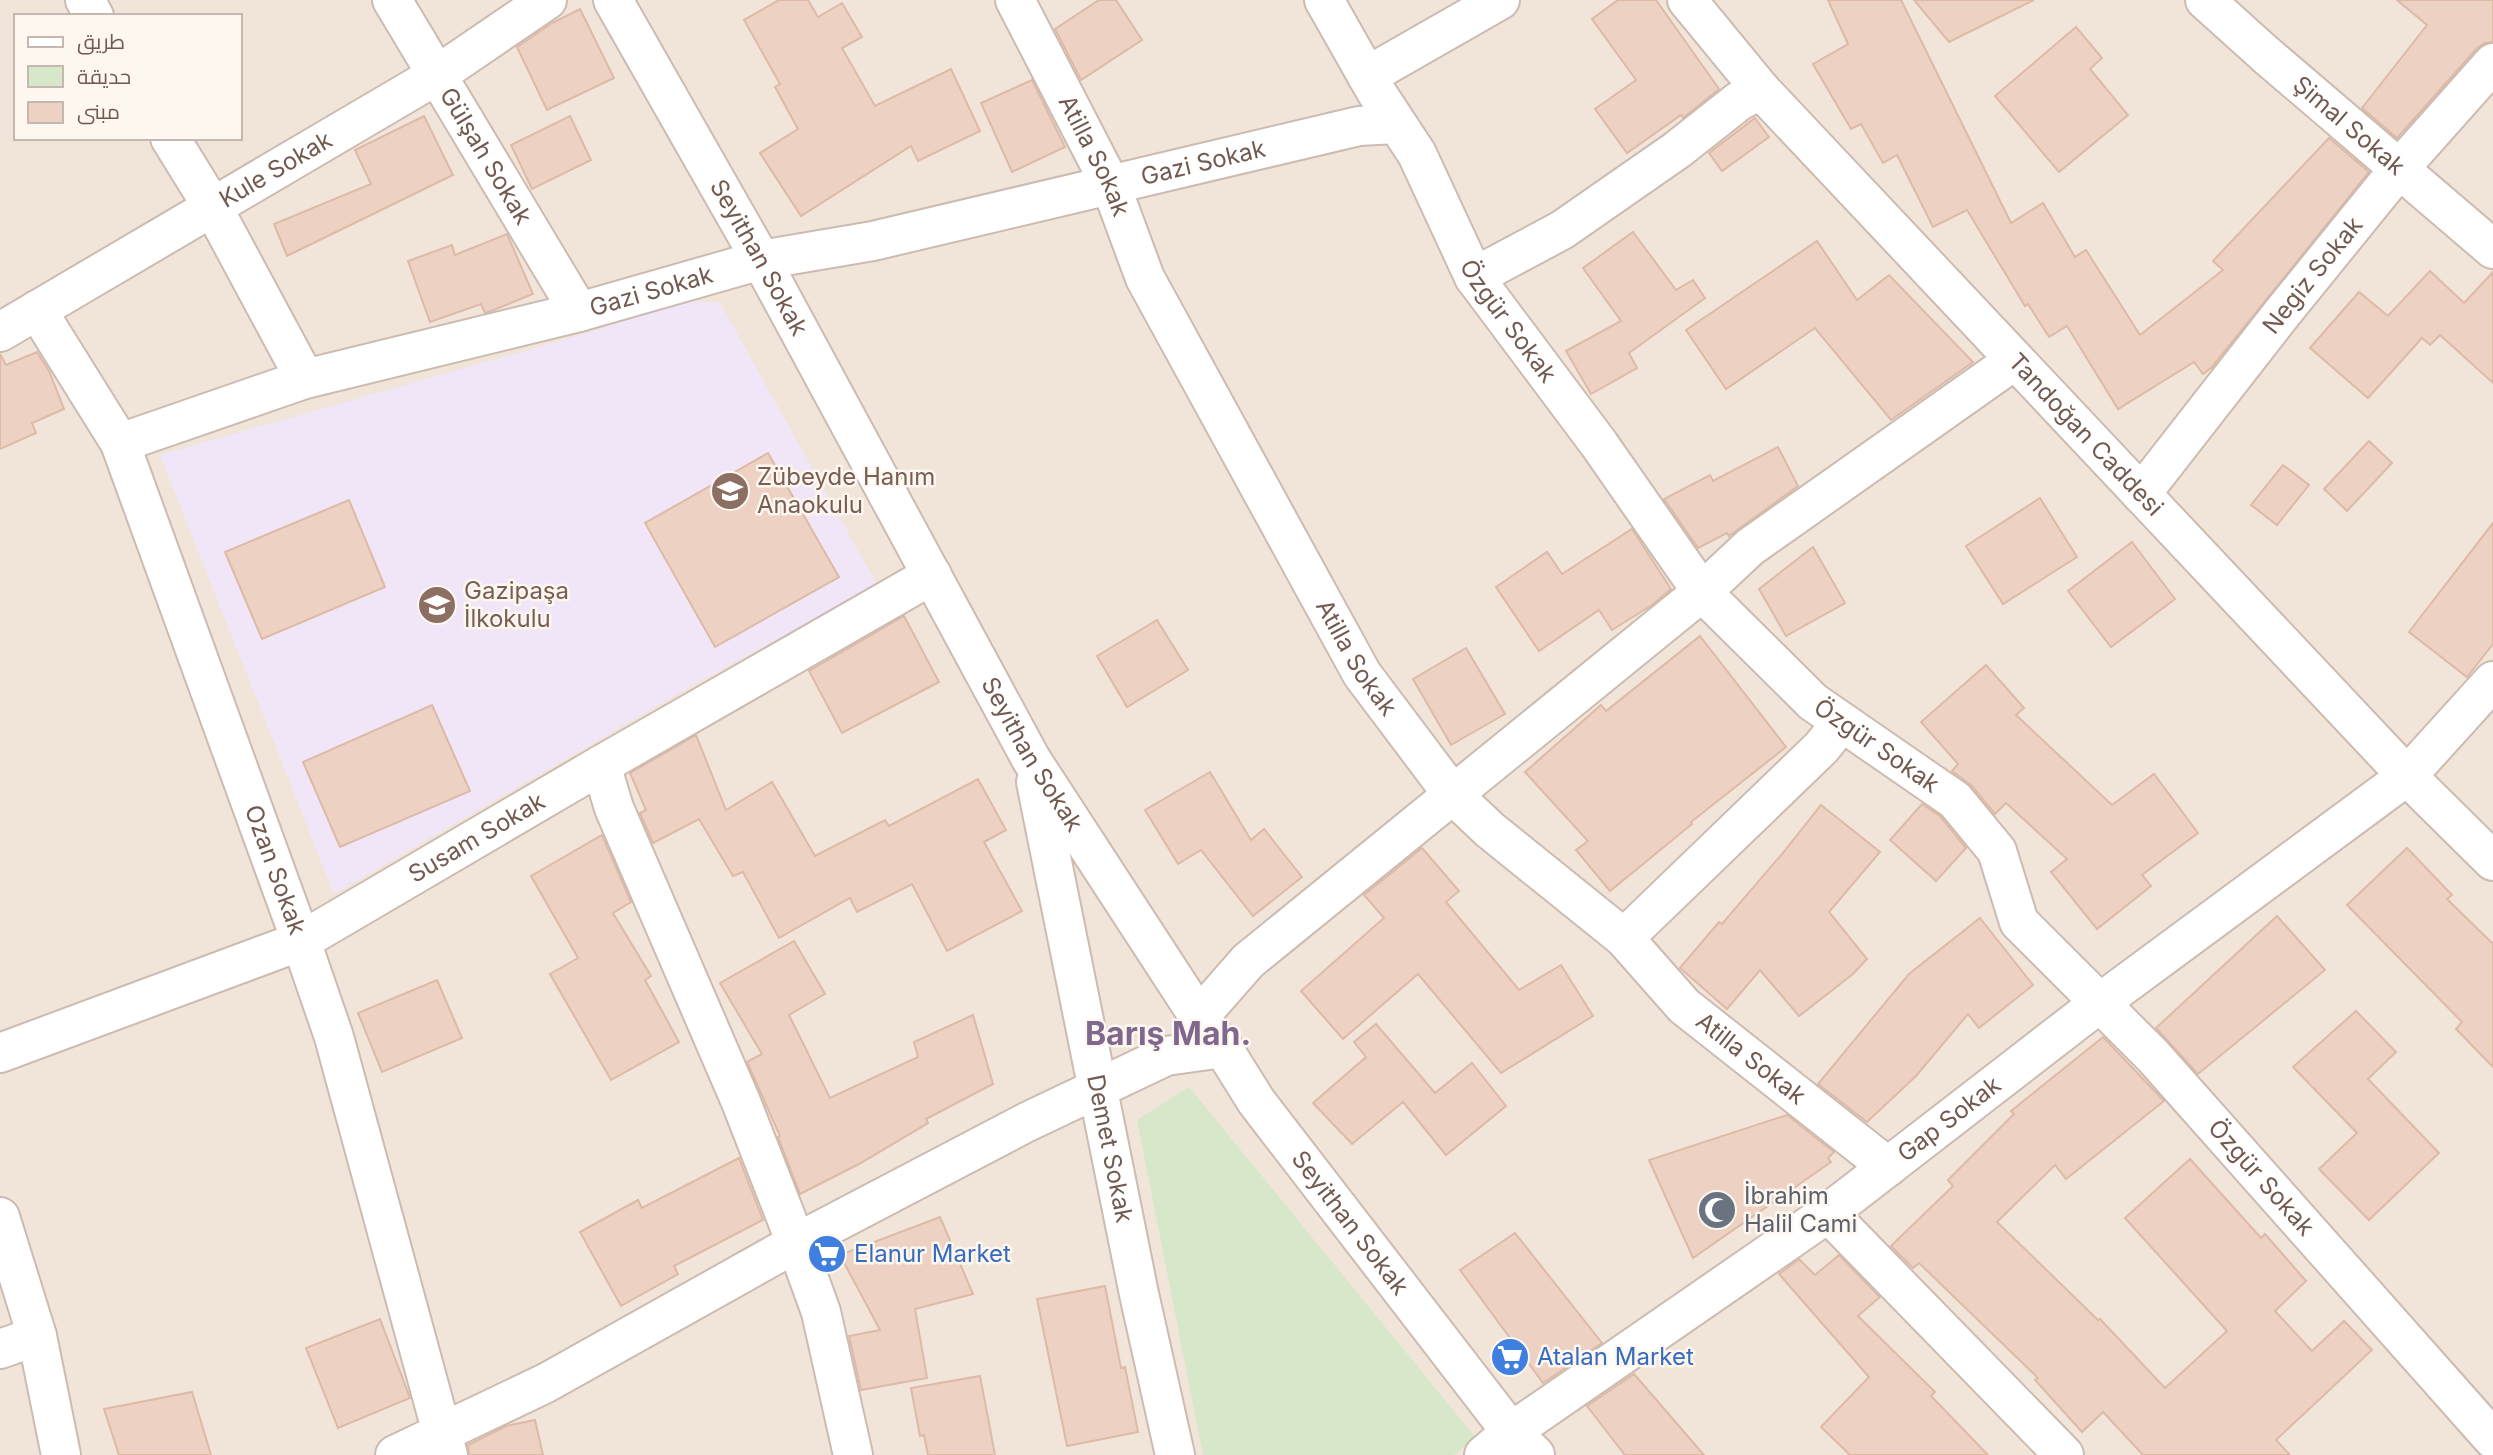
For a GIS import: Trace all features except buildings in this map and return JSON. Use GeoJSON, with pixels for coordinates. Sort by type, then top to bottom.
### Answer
{"type":"FeatureCollection","features":[{"type":"Feature","properties":{"kind":"street","name":"Gülşah Sokak"},"geometry":{"type":"LineString","coordinates":[[393,0],[579,312]]}},
{"type":"Feature","properties":{"kind":"street","name":"Kule Sokak"},"geometry":{"type":"LineString","coordinates":[[0,332],[437,75],[547,0]]}},
{"type":"Feature","properties":{"kind":"street","name":"Seyithan Sokak"},"geometry":{"type":"LineString","coordinates":[[613,0],[761,260],[1031,759],[1256,1101],[1510,1447]]}},
{"type":"Feature","properties":{"kind":"street","name":"Atilla Sokak"},"geometry":{"type":"LineString","coordinates":[[1015,0],[1111,186],[1145,278],[1362,674],[1453,795],[1490,830],[1624,937],[1684,1006],[1888,1167]]}},
{"type":"Feature","properties":{"kind":"street","name":"Özgür Sokak"},"geometry":{"type":"LineString","coordinates":[[1324,0],[1367,76],[1417,155],[1474,277],[1599,444],[1702,592],[1813,702],[1955,800],[1997,851],[2019,922],[2162,1066],[2493,1439]]}},
{"type":"Feature","properties":{"kind":"street"},"geometry":{"type":"LineString","coordinates":[[1367,76],[1500,0]]}},
{"type":"Feature","properties":{"kind":"street","name":"Tandoğan Caddesi"},"geometry":{"type":"LineString","coordinates":[[1687,0],[1760,90],[2407,776],[2493,861]]}},
{"type":"Feature","properties":{"kind":"street","name":"Şimal Sokak"},"geometry":{"type":"LineString","coordinates":[[2205,0],[2493,249]]}},
{"type":"Feature","properties":{"kind":"street","name":"Negiz Sokak"},"geometry":{"type":"LineString","coordinates":[[2141,494],[2399,169],[2493,63]]}},
{"type":"Feature","properties":{"kind":"street"},"geometry":{"type":"LineString","coordinates":[[1474,277],[1562,230],[1677,150],[1739,101],[1760,90]]}},
{"type":"Feature","properties":{"kind":"street","name":"Gazi Sokak"},"geometry":{"type":"LineString","coordinates":[[120,443],[305,379],[579,312],[761,260],[873,241],[1359,126],[1396,124]]}},
{"type":"Feature","properties":{"kind":"street"},"geometry":{"type":"LineString","coordinates":[[171,140],[212,206],[305,379]]}},
{"type":"Feature","properties":{"kind":"street","name":"Ozan Sokak"},"geometry":{"type":"LineString","coordinates":[[37,310],[120,443],[301,941],[334,1037],[444,1443]]}},
{"type":"Feature","properties":{"kind":"street"},"geometry":{"type":"LineString","coordinates":[[1199,1017],[1248,961],[1702,592],[1750,547],[2015,360]]}},
{"type":"Feature","properties":{"kind":"street","name":"Susam Sokak"},"geometry":{"type":"LineString","coordinates":[[0,1053],[301,941],[932,575]]}},
{"type":"Feature","properties":{"kind":"street","name":"Gap Sokak"},"geometry":{"type":"LineString","coordinates":[[1510,1447],[1828,1213],[2101,1002],[2407,776],[2493,681]]}},
{"type":"Feature","properties":{"kind":"street"},"geometry":{"type":"LineString","coordinates":[[1624,937],[1821,748],[1842,722]]}},
{"type":"Feature","properties":{"kind":"street","name":"Demet Sokak"},"geometry":{"type":"LineString","coordinates":[[1031,759],[1139,1294],[1175,1455]]}},
{"type":"Feature","properties":{"kind":"street"},"geometry":{"type":"LineString","coordinates":[[601,765],[614,808],[741,1102],[796,1243],[821,1312],[853,1455]]}},
{"type":"Feature","properties":{"kind":"street"},"geometry":{"type":"LineString","coordinates":[[395,1455],[444,1443],[796,1243],[1099,1086],[1166,1056],[1223,1048]]}},
{"type":"Feature","properties":{"kind":"street"},"geometry":{"type":"LineString","coordinates":[[1828,1213],[2063,1455]]}},
{"type":"Feature","properties":{"kind":"street"},"geometry":{"type":"LineString","coordinates":[[0,1217],[37,1336],[61,1455]]}},
{"type":"Feature","properties":{"kind":"street"},"geometry":{"type":"LineString","coordinates":[[0,1349],[37,1336]]}},
{"type":"Feature","properties":{"kind":"shaded area"},"geometry":{"type":"Polygon","coordinates":[[[0,0],[2493,0],[2493,1455],[0,1455],[0,0]]]}},
{"type":"Feature","properties":{"kind":"shaded area","name":"Gazipaşa İlkokulu"},"geometry":{"type":"Polygon","coordinates":[[[682,300],[720,303],[878,586],[698,682],[334,894],[160,455],[591,332],[682,300]]]}},
{"type":"Feature","properties":{"kind":"green space"},"geometry":{"type":"Polygon","coordinates":[[[1189,1087],[1476,1438],[1454,1455],[1203,1455],[1137,1120],[1189,1087]]]}},
{"type":"Feature","properties":{"kind":"place","name":"Zübeyde Hanım Anaokulu"},"geometry":{"type":"Point","coordinates":[730,491]}},
{"type":"Feature","properties":{"kind":"place","name":"Gazipaşa İlkokulu"},"geometry":{"type":"Point","coordinates":[437,605]}},
{"type":"Feature","properties":{"kind":"place","name":"İbrahim Halil Cami"},"geometry":{"type":"Point","coordinates":[1717,1210]}},
{"type":"Feature","properties":{"kind":"place","name":"Elanur Market"},"geometry":{"type":"Point","coordinates":[827,1254]}},
{"type":"Feature","properties":{"kind":"place","name":"Atalan Market"},"geometry":{"type":"Point","coordinates":[1510,1357]}},
{"type":"Feature","properties":{"kind":"district","name":"Barış Mah."},"geometry":{"type":"Point","coordinates":[1168,1034]}}]}
